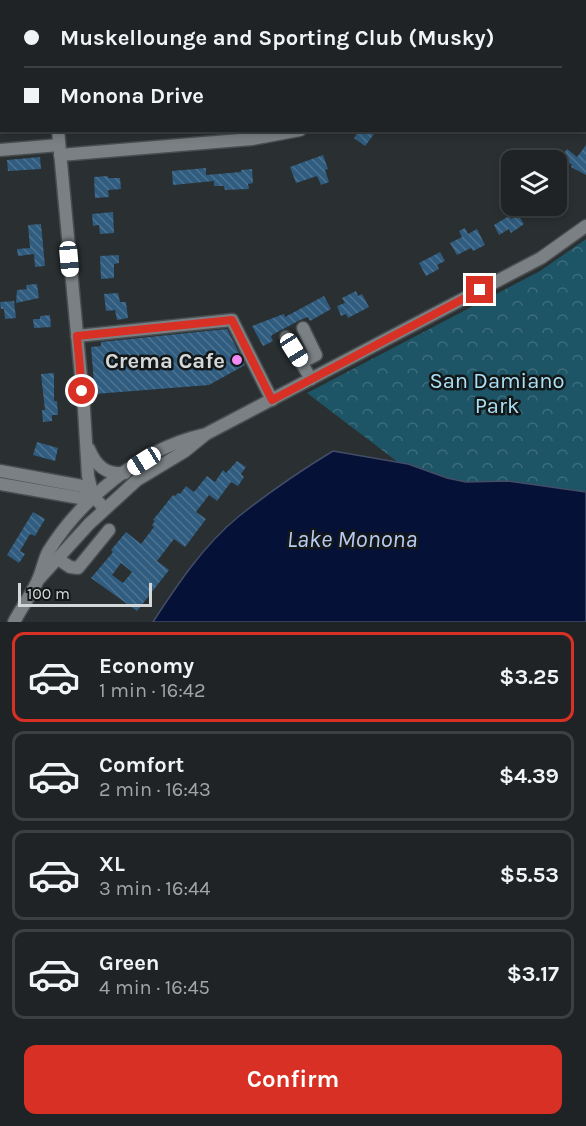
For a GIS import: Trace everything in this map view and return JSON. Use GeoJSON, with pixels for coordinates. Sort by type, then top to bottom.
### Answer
{"type":"FeatureCollection","features":[{"type":"Feature","properties":{"kind":"street"},"geometry":{"type":"LineString","coordinates":[[58,132],[89,483],[93,496]]}},
{"type":"Feature","properties":{"kind":"street"},"geometry":{"type":"LineString","coordinates":[[0,150],[60,150],[252,139],[289,132]]}},
{"type":"Feature","properties":{"kind":"street"},"geometry":{"type":"LineString","coordinates":[[14,622],[38,580],[44,559],[69,524],[93,496],[125,473],[178,442],[206,434],[541,258],[586,226]]}},
{"type":"Feature","properties":{"kind":"street"},"geometry":{"type":"LineString","coordinates":[[77,336],[232,320],[272,400]]}},
{"type":"Feature","properties":{"kind":"street"},"geometry":{"type":"LineString","coordinates":[[303,328],[325,372]]}},
{"type":"Feature","properties":{"kind":"street"},"geometry":{"type":"LineString","coordinates":[[286,337],[311,379]]}},
{"type":"Feature","properties":{"kind":"street"},"geometry":{"type":"LineString","coordinates":[[302,362],[316,355]]}},
{"type":"Feature","properties":{"kind":"street"},"geometry":{"type":"LineString","coordinates":[[38,580],[84,529],[137,480],[185,451],[206,434]]}},
{"type":"Feature","properties":{"kind":"street"},"geometry":{"type":"LineString","coordinates":[[86,443],[96,463],[102,469],[114,473],[125,473]]}},
{"type":"Feature","properties":{"kind":"street"},"geometry":{"type":"LineString","coordinates":[[0,471],[82,486],[105,509]]}},
{"type":"Feature","properties":{"kind":"street"},"geometry":{"type":"LineString","coordinates":[[0,484],[80,498],[93,496]]}},
{"type":"Feature","properties":{"kind":"street"},"geometry":{"type":"LineString","coordinates":[[53,493],[68,510],[69,524]]}},
{"type":"Feature","properties":{"kind":"street"},"geometry":{"type":"LineString","coordinates":[[58,559],[70,567],[78,568],[109,530]]}},
{"type":"Feature","properties":{"kind":"green space","name":"San Damiano Park"},"geometry":{"type":"Polygon","coordinates":[[[586,239],[586,492],[508,481],[466,482],[399,463],[307,393],[540,271],[586,239]]]}},
{"type":"Feature","properties":{"kind":"water","name":"Lake Monona"},"geometry":{"type":"Polygon","coordinates":[[[333,451],[408,464],[447,478],[466,482],[508,481],[586,492],[586,622],[153,622],[191,566],[225,528],[296,474],[333,451]]]}},
{"type":"Feature","properties":{"kind":"building"},"geometry":{"type":"Polygon","coordinates":[[[358,132],[376,132],[365,146],[354,138],[358,132]]]}},
{"type":"Feature","properties":{"kind":"building"},"geometry":{"type":"Polygon","coordinates":[[[586,145],[586,175],[571,167],[572,165],[567,161],[566,150],[567,149],[577,157],[586,145]]]}},
{"type":"Feature","properties":{"kind":"building"},"geometry":{"type":"Polygon","coordinates":[[[323,155],[328,169],[325,170],[329,182],[321,185],[317,176],[296,183],[290,167],[323,155]]]}},
{"type":"Feature","properties":{"kind":"building"},"geometry":{"type":"Polygon","coordinates":[[[40,157],[41,169],[8,171],[7,160],[40,157]]]}},
{"type":"Feature","properties":{"kind":"building"},"geometry":{"type":"Polygon","coordinates":[[[206,168],[206,175],[252,169],[253,183],[248,184],[249,189],[225,190],[224,186],[214,186],[214,181],[173,185],[172,171],[206,168]]]}},
{"type":"Feature","properties":{"kind":"building"},"geometry":{"type":"Polygon","coordinates":[[[108,176],[108,178],[120,178],[121,189],[108,190],[109,197],[95,198],[94,177],[108,176]]]}},
{"type":"Feature","properties":{"kind":"building"},"geometry":{"type":"Polygon","coordinates":[[[113,212],[114,233],[100,234],[99,225],[93,226],[92,214],[113,212]]]}},
{"type":"Feature","properties":{"kind":"building"},"geometry":{"type":"Polygon","coordinates":[[[509,216],[511,219],[519,216],[524,224],[511,233],[509,229],[499,235],[494,225],[509,216]]]}},
{"type":"Feature","properties":{"kind":"building"},"geometry":{"type":"Polygon","coordinates":[[[41,224],[45,266],[35,267],[34,254],[18,256],[17,249],[30,248],[28,225],[41,224]]]}},
{"type":"Feature","properties":{"kind":"building"},"geometry":{"type":"Polygon","coordinates":[[[465,228],[468,234],[477,229],[485,245],[473,251],[471,248],[457,255],[450,243],[462,237],[459,231],[465,228]]]}},
{"type":"Feature","properties":{"kind":"building"},"geometry":{"type":"Polygon","coordinates":[[[440,252],[445,261],[437,265],[439,269],[426,276],[419,263],[440,252]]]}},
{"type":"Feature","properties":{"kind":"building"},"geometry":{"type":"Polygon","coordinates":[[[119,255],[119,263],[114,264],[114,278],[101,279],[100,256],[119,255]]]}},
{"type":"Feature","properties":{"kind":"building"},"geometry":{"type":"Polygon","coordinates":[[[37,284],[39,298],[16,303],[17,290],[27,289],[26,285],[37,284]]]}},
{"type":"Feature","properties":{"kind":"building"},"geometry":{"type":"Polygon","coordinates":[[[356,291],[358,296],[362,294],[369,307],[348,318],[346,314],[341,316],[337,306],[345,303],[342,298],[356,291]]]}},
{"type":"Feature","properties":{"kind":"building"},"geometry":{"type":"Polygon","coordinates":[[[118,293],[120,302],[126,302],[128,318],[117,320],[115,310],[106,311],[104,294],[118,293]]]}},
{"type":"Feature","properties":{"kind":"building"},"geometry":{"type":"Polygon","coordinates":[[[324,296],[331,309],[310,321],[308,317],[272,335],[273,341],[263,346],[252,326],[284,314],[285,317],[324,296]]]}},
{"type":"Feature","properties":{"kind":"building"},"geometry":{"type":"Polygon","coordinates":[[[14,301],[16,318],[5,319],[4,309],[1,309],[0,302],[14,301]]]}},
{"type":"Feature","properties":{"kind":"building"},"geometry":{"type":"Polygon","coordinates":[[[50,315],[51,327],[34,328],[33,319],[50,315]]]}},
{"type":"Feature","properties":{"kind":"building"},"geometry":{"type":"Polygon","coordinates":[[[227,329],[245,365],[209,385],[95,394],[91,347],[101,346],[101,342],[227,329]]]}},
{"type":"Feature","properties":{"kind":"building"},"geometry":{"type":"Polygon","coordinates":[[[54,373],[54,401],[57,401],[58,415],[52,415],[52,421],[43,422],[42,410],[45,410],[41,374],[54,373]]]}},
{"type":"Feature","properties":{"kind":"building"},"geometry":{"type":"Polygon","coordinates":[[[37,442],[58,448],[55,461],[33,455],[37,442]]]}},
{"type":"Feature","properties":{"kind":"building"},"geometry":{"type":"Polygon","coordinates":[[[237,461],[246,467],[241,474],[244,477],[238,486],[231,482],[217,501],[209,495],[196,512],[206,519],[185,547],[174,539],[157,561],[169,570],[137,611],[91,578],[126,532],[141,544],[154,527],[152,525],[155,521],[153,520],[173,495],[180,494],[186,486],[194,492],[207,476],[215,482],[223,470],[226,473],[237,461]],[[121,563],[112,575],[123,583],[132,572],[121,563]]]}},
{"type":"Feature","properties":{"kind":"building"},"geometry":{"type":"Polygon","coordinates":[[[33,512],[45,519],[35,536],[30,534],[20,551],[25,554],[19,563],[7,555],[33,512]]]}},
{"type":"Feature","properties":{"kind":"place","name":"Crema Cafe"},"geometry":{"type":"Point","coordinates":[237,360]}},
{"type":"Feature","properties":{"kind":"route"},"geometry":{"type":"LineString","coordinates":[[82,391],[77,336],[232,320],[272,400],[480,290]]}}]}
